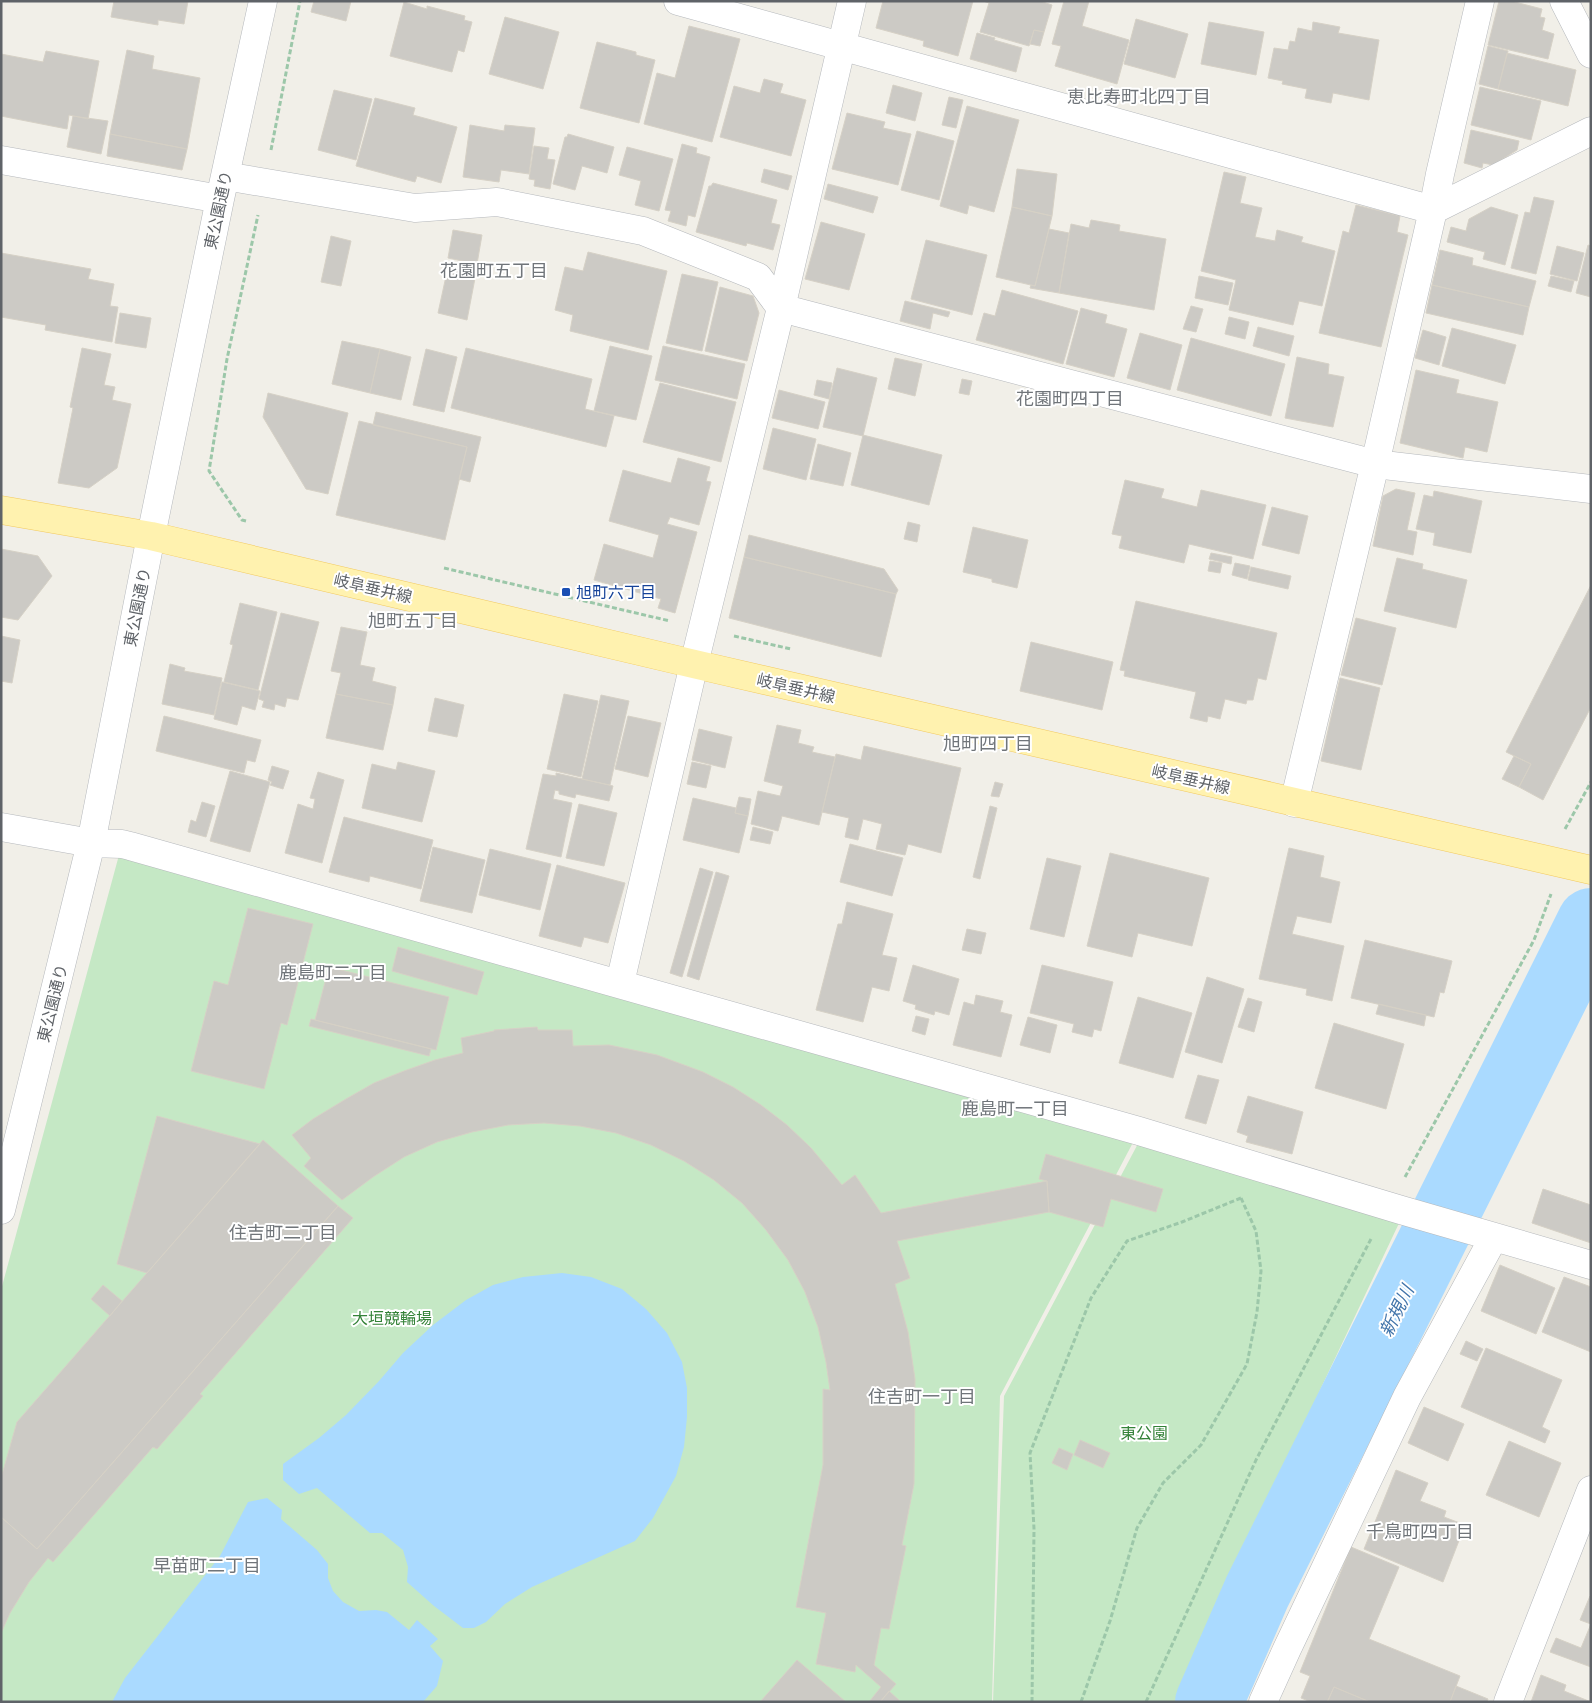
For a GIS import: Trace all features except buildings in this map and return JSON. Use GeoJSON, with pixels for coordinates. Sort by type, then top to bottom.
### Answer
{"type":"FeatureCollection","features":[{"type":"Feature","properties":{"kind":"main road","name":"岐阜垂井線"},"geometry":{"type":"LineString","coordinates":[[1,510],[151,536],[694,664],[1576,867]]}},
{"type":"Feature","properties":{"kind":"street","name":"東公園通り"},"geometry":{"type":"LineString","coordinates":[[1,1210],[91,843],[222,188],[263,1]]}},
{"type":"Feature","properties":{"kind":"street"},"geometry":{"type":"LineString","coordinates":[[678,1],[1433,210],[1591,131]]}},
{"type":"Feature","properties":{"kind":"street"},"geometry":{"type":"LineString","coordinates":[[620,983],[852,1]]}},
{"type":"Feature","properties":{"kind":"street"},"geometry":{"type":"LineString","coordinates":[[1294,803],[1375,464],[1480,1]]}},
{"type":"Feature","properties":{"kind":"street"},"geometry":{"type":"LineString","coordinates":[[1564,1],[1591,54]]}},
{"type":"Feature","properties":{"kind":"street"},"geometry":{"type":"LineString","coordinates":[[1,160],[222,188],[415,208],[497,202],[644,232],[758,277],[781,308],[1375,464],[1591,489]]}},
{"type":"Feature","properties":{"kind":"street"},"geometry":{"type":"LineString","coordinates":[[1,827],[91,843],[130,846],[1130,1128],[1591,1265]]}},
{"type":"Feature","properties":{"kind":"street"},"geometry":{"type":"LineString","coordinates":[[1263,1702],[1486,1234]]}},
{"type":"Feature","properties":{"kind":"street"},"geometry":{"type":"LineString","coordinates":[[1508,1702],[1591,1490]]}},
{"type":"Feature","properties":{"kind":"path"},"geometry":{"type":"LineString","coordinates":[[1146,1702],[1256,1460],[1395,1208],[1534,940],[1550,897],[1576,867],[1565,829],[1591,782]]}},
{"type":"Feature","properties":{"kind":"path"},"geometry":{"type":"LineString","coordinates":[[1032,1702],[1034,1529],[1030,1453],[1091,1298],[1127,1241],[1182,1222],[1241,1198],[1283,1174]]}},
{"type":"Feature","properties":{"kind":"path"},"geometry":{"type":"LineString","coordinates":[[1081,1702],[1110,1621],[1137,1528],[1163,1483],[1201,1445],[1247,1364],[1257,1312],[1261,1271],[1256,1231],[1241,1198]]}},
{"type":"Feature","properties":{"kind":"green space","name":"大垣競輪場"},"geometry":{"type":"Polygon","coordinates":[[[122,844],[1139,1131],[1000,1396],[992,1702],[1,1702],[1,1290],[122,844]]]}},
{"type":"Feature","properties":{"kind":"green space","name":"東公園"},"geometry":{"type":"Polygon","coordinates":[[[1141,1138],[1401,1219],[1259,1519],[1179,1702],[993,1702],[1004,1396],[1141,1138]]]}},
{"type":"Feature","properties":{"kind":"water"},"geometry":{"type":"Polygon","coordinates":[[[562,1273],[591,1277],[622,1289],[646,1309],[667,1333],[682,1362],[687,1388],[684,1447],[676,1476],[653,1518],[635,1541],[532,1587],[505,1604],[486,1622],[474,1628],[463,1628],[407,1582],[408,1567],[403,1550],[382,1533],[370,1533],[317,1488],[299,1494],[283,1480],[283,1464],[319,1438],[346,1415],[403,1353],[433,1325],[466,1300],[493,1285],[523,1277],[562,1273]]]}},
{"type":"Feature","properties":{"kind":"water"},"geometry":{"type":"Polygon","coordinates":[[[267,1498],[282,1510],[281,1519],[317,1550],[328,1564],[328,1578],[333,1591],[343,1602],[359,1611],[376,1610],[387,1612],[409,1630],[417,1620],[438,1639],[430,1646],[443,1661],[437,1686],[423,1702],[112,1702],[125,1678],[220,1556],[248,1502],[267,1498]]]}},
{"type":"Feature","properties":{"kind":"waterway","name":"新規川"},"geometry":{"type":"LineString","coordinates":[[1209,1702],[1257,1592],[1591,922]]}},
{"type":"Feature","properties":{"kind":"place","name":"旭町六丁目"},"geometry":{"type":"Point","coordinates":[566,592]}},
{"type":"Feature","properties":{"kind":"district","name":"恵比寿町北四丁目"},"geometry":{"type":"Point","coordinates":[1139,97]}},
{"type":"Feature","properties":{"kind":"district","name":"花園町五丁目"},"geometry":{"type":"Point","coordinates":[494,271]}},
{"type":"Feature","properties":{"kind":"district","name":"花園町四丁目"},"geometry":{"type":"Point","coordinates":[1070,399]}},
{"type":"Feature","properties":{"kind":"district","name":"旭町五丁目"},"geometry":{"type":"Point","coordinates":[413,621]}},
{"type":"Feature","properties":{"kind":"district","name":"旭町四丁目"},"geometry":{"type":"Point","coordinates":[988,744]}},
{"type":"Feature","properties":{"kind":"district","name":"鹿島町二丁目"},"geometry":{"type":"Point","coordinates":[333,973]}},
{"type":"Feature","properties":{"kind":"district","name":"鹿島町一丁目"},"geometry":{"type":"Point","coordinates":[1015,1109]}},
{"type":"Feature","properties":{"kind":"district","name":"住吉町二丁目"},"geometry":{"type":"Point","coordinates":[283,1233]}},
{"type":"Feature","properties":{"kind":"district","name":"住吉町一丁目"},"geometry":{"type":"Point","coordinates":[922,1397]}},
{"type":"Feature","properties":{"kind":"district","name":"千鳥町四丁目"},"geometry":{"type":"Point","coordinates":[1420,1532]}},
{"type":"Feature","properties":{"kind":"district","name":"早苗町二丁目"},"geometry":{"type":"Point","coordinates":[207,1566]}}]}
